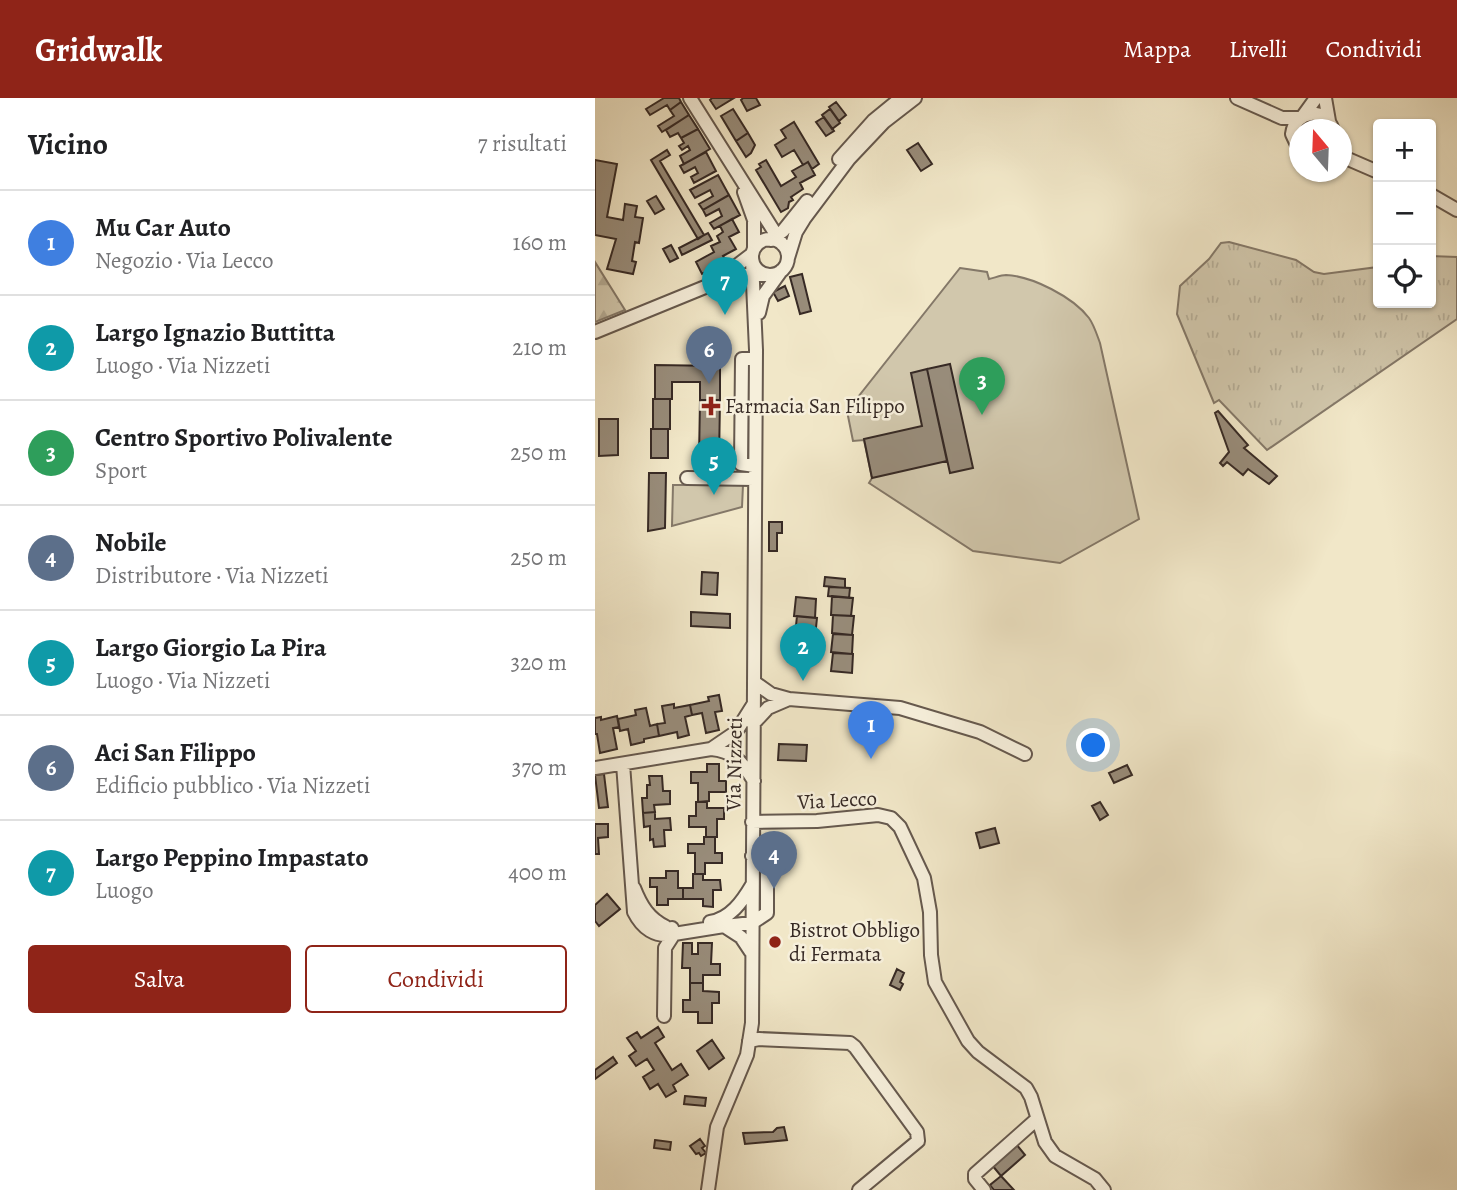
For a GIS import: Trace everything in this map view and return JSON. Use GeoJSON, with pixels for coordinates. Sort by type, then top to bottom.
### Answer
{"type":"FeatureCollection","features":[{"type":"Feature","properties":{"kind":"street"},"geometry":{"type":"LineString","coordinates":[[690,98],[762,211],[777,240],[786,250],[788,258]]}},
{"type":"Feature","properties":{"kind":"street"},"geometry":{"type":"LineString","coordinates":[[710,285],[753,255],[760,243],[777,240],[851,144],[901,98]]}},
{"type":"Feature","properties":{"kind":"street"},"geometry":{"type":"LineString","coordinates":[[756,330],[764,296],[782,271],[796,232],[849,159],[884,122],[915,98]]}},
{"type":"Feature","properties":{"kind":"street"},"geometry":{"type":"LineString","coordinates":[[1237,98],[1289,120],[1317,113],[1324,119]]}},
{"type":"Feature","properties":{"kind":"street"},"geometry":{"type":"LineString","coordinates":[[1301,117],[1316,98]]}},
{"type":"Feature","properties":{"kind":"street"},"geometry":{"type":"LineString","coordinates":[[1325,98],[1330,119]]}},
{"type":"Feature","properties":{"kind":"street"},"geometry":{"type":"LineString","coordinates":[[1272,115],[1289,136]]}},
{"type":"Feature","properties":{"kind":"street"},"geometry":{"type":"LineString","coordinates":[[1352,159],[1373,170]]}},
{"type":"Feature","properties":{"kind":"street"},"geometry":{"type":"LineString","coordinates":[[734,169],[754,220],[752,275],[756,330]]}},
{"type":"Feature","properties":{"kind":"street"},"geometry":{"type":"LineString","coordinates":[[1436,198],[1457,210]]}},
{"type":"Feature","properties":{"kind":"street"},"geometry":{"type":"LineString","coordinates":[[762,211],[780,221],[792,219]]}},
{"type":"Feature","properties":{"kind":"street"},"geometry":{"type":"LineString","coordinates":[[753,255],[758,271],[767,275]]}},
{"type":"Feature","properties":{"kind":"street"},"geometry":{"type":"LineString","coordinates":[[595,332],[739,275],[767,275],[782,271]]}},
{"type":"Feature","properties":{"kind":"street"},"geometry":{"type":"LineString","coordinates":[[726,281],[734,281],[743,286],[754,300]]}},
{"type":"Feature","properties":{"kind":"street","name":"Via Nizzeti"},"geometry":{"type":"LineString","coordinates":[[708,1190],[717,1127],[740,1075],[750,1041],[756,330]]}},
{"type":"Feature","properties":{"kind":"street"},"geometry":{"type":"LineString","coordinates":[[687,478],[755,472]]}},
{"type":"Feature","properties":{"kind":"street"},"geometry":{"type":"LineString","coordinates":[[754,682],[771,694],[789,699],[900,708],[980,732],[1025,754]]}},
{"type":"Feature","properties":{"kind":"street"},"geometry":{"type":"LineString","coordinates":[[754,724],[768,708],[789,699]]}},
{"type":"Feature","properties":{"kind":"street"},"geometry":{"type":"LineString","coordinates":[[720,747],[736,732],[754,704]]}},
{"type":"Feature","properties":{"kind":"street"},"geometry":{"type":"LineString","coordinates":[[595,768],[720,747],[742,749],[754,743]]}},
{"type":"Feature","properties":{"kind":"street"},"geometry":{"type":"LineString","coordinates":[[720,747],[744,764],[754,781]]}},
{"type":"Feature","properties":{"kind":"street"},"geometry":{"type":"LineString","coordinates":[[623,764],[630,877],[645,911],[668,934],[664,1016]]}},
{"type":"Feature","properties":{"kind":"street","name":"Via Lecco"},"geometry":{"type":"LineString","coordinates":[[752,822],[817,821],[878,815],[897,822],[928,892],[935,982],[968,1041],[978,1052],[1026,1088],[1045,1142],[1055,1156],[1095,1180],[1104,1190]]}},
{"type":"Feature","properties":{"kind":"street"},"geometry":{"type":"LineString","coordinates":[[668,934],[721,923],[752,923],[767,913],[767,866],[752,856]]}},
{"type":"Feature","properties":{"kind":"street"},"geometry":{"type":"LineString","coordinates":[[721,923],[752,884]]}},
{"type":"Feature","properties":{"kind":"street"},"geometry":{"type":"LineString","coordinates":[[721,923],[741,937],[751,952]]}},
{"type":"Feature","properties":{"kind":"street"},"geometry":{"type":"LineString","coordinates":[[750,1041],[759,1039],[850,1043],[855,1047],[917,1132],[918,1141],[859,1190]]}},
{"type":"Feature","properties":{"kind":"street"},"geometry":{"type":"LineString","coordinates":[[983,1189],[975,1179],[975,1174],[1037,1119]]}},
{"type":"Feature","properties":{"kind":"green space"},"geometry":{"type":"Polygon","coordinates":[[[1229,242],[1296,260],[1314,272],[1324,274],[1373,268],[1373,308],[1436,308],[1436,256],[1457,257],[1457,319],[1267,450],[1219,400],[1214,403],[1177,314],[1180,286],[1209,259],[1221,243],[1229,242]]]}},
{"type":"Feature","properties":{"kind":"green space"},"geometry":{"type":"Polygon","coordinates":[[[595,262],[625,310],[595,322],[595,262]]]}},
{"type":"Feature","properties":{"kind":"green space"},"geometry":{"type":"Polygon","coordinates":[[[960,268],[987,272],[989,279],[1004,275],[1028,279],[1063,295],[1089,318],[1100,343],[1139,519],[1060,563],[973,551],[869,483],[872,478],[864,440],[853,441],[847,411],[960,268]]]}},
{"type":"Feature","properties":{"kind":"green space"},"geometry":{"type":"Polygon","coordinates":[[[673,485],[743,485],[742,507],[672,526],[673,485]]]}},
{"type":"Feature","properties":{"kind":"building"},"geometry":{"type":"Polygon","coordinates":[[[664,98],[679,98],[681,102],[670,110],[667,105],[650,115],[646,109],[664,98]]]}},
{"type":"Feature","properties":{"kind":"building"},"geometry":{"type":"Polygon","coordinates":[[[734,98],[716,109],[710,100],[734,98]]]}},
{"type":"Feature","properties":{"kind":"building"},"geometry":{"type":"Polygon","coordinates":[[[756,98],[760,105],[747,111],[741,100],[756,98]]]}},
{"type":"Feature","properties":{"kind":"building"},"geometry":{"type":"Polygon","coordinates":[[[681,102],[689,115],[662,132],[658,126],[674,116],[670,110],[681,102]]]}},
{"type":"Feature","properties":{"kind":"building"},"geometry":{"type":"Polygon","coordinates":[[[836,102],[846,115],[839,121],[829,107],[836,102]]]}},
{"type":"Feature","properties":{"kind":"building"},"geometry":{"type":"Polygon","coordinates":[[[733,109],[748,133],[736,141],[721,116],[733,109]]]}},
{"type":"Feature","properties":{"kind":"building"},"geometry":{"type":"Polygon","coordinates":[[[830,109],[840,123],[832,129],[822,115],[830,109]]]}},
{"type":"Feature","properties":{"kind":"building"},"geometry":{"type":"Polygon","coordinates":[[[689,115],[698,129],[681,138],[678,133],[670,137],[666,130],[689,115]]]}},
{"type":"Feature","properties":{"kind":"building"},"geometry":{"type":"Polygon","coordinates":[[[824,117],[834,131],[826,136],[816,122],[824,117]]]}},
{"type":"Feature","properties":{"kind":"building"},"geometry":{"type":"Polygon","coordinates":[[[794,122],[819,164],[812,169],[808,162],[803,165],[794,150],[782,157],[775,145],[786,138],[781,130],[794,122]]]}},
{"type":"Feature","properties":{"kind":"building"},"geometry":{"type":"Polygon","coordinates":[[[698,129],[710,149],[684,164],[680,156],[690,150],[688,146],[682,150],[679,146],[684,143],[681,138],[698,129]]]}},
{"type":"Feature","properties":{"kind":"building"},"geometry":{"type":"Polygon","coordinates":[[[748,133],[755,145],[746,157],[736,141],[748,133]]]}},
{"type":"Feature","properties":{"kind":"building"},"geometry":{"type":"Polygon","coordinates":[[[918,143],[932,164],[921,171],[907,150],[918,143]]]}},
{"type":"Feature","properties":{"kind":"building"},"geometry":{"type":"Polygon","coordinates":[[[667,150],[670,155],[660,161],[704,235],[698,239],[651,160],[667,150]]]}},
{"type":"Feature","properties":{"kind":"building"},"geometry":{"type":"Polygon","coordinates":[[[706,152],[716,171],[694,183],[691,177],[698,173],[695,167],[684,173],[680,166],[706,152]]]}},
{"type":"Feature","properties":{"kind":"building"},"geometry":{"type":"Polygon","coordinates":[[[595,160],[617,164],[607,217],[623,220],[625,204],[637,206],[635,217],[643,218],[639,243],[635,242],[632,261],[636,262],[633,274],[607,269],[616,239],[595,235],[595,160]]]}},
{"type":"Feature","properties":{"kind":"building"},"geometry":{"type":"Polygon","coordinates":[[[766,160],[781,186],[796,177],[792,171],[808,162],[815,175],[800,183],[803,189],[791,197],[793,200],[789,202],[788,208],[781,212],[756,170],[761,167],[759,164],[766,160]]]}},
{"type":"Feature","properties":{"kind":"building"},"geometry":{"type":"Polygon","coordinates":[[[718,175],[729,195],[703,210],[699,204],[713,196],[710,190],[695,198],[690,190],[718,175]]]}},
{"type":"Feature","properties":{"kind":"building"},"geometry":{"type":"Polygon","coordinates":[[[729,195],[740,215],[714,229],[710,223],[722,216],[719,209],[706,216],[703,210],[729,195]]]}},
{"type":"Feature","properties":{"kind":"building"},"geometry":{"type":"Polygon","coordinates":[[[656,196],[664,209],[655,214],[647,201],[656,196]]]}},
{"type":"Feature","properties":{"kind":"building"},"geometry":{"type":"Polygon","coordinates":[[[732,219],[739,232],[729,237],[736,249],[723,256],[726,261],[702,274],[696,262],[714,252],[711,246],[720,242],[717,236],[723,232],[720,226],[732,219]]]}},
{"type":"Feature","properties":{"kind":"building"},"geometry":{"type":"Polygon","coordinates":[[[708,233],[712,240],[682,255],[679,248],[708,233]]]}},
{"type":"Feature","properties":{"kind":"building"},"geometry":{"type":"Polygon","coordinates":[[[671,245],[678,258],[670,262],[663,249],[671,245]]]}},
{"type":"Feature","properties":{"kind":"building"},"geometry":{"type":"Polygon","coordinates":[[[802,274],[811,311],[800,314],[790,277],[802,274]]]}},
{"type":"Feature","properties":{"kind":"building"},"geometry":{"type":"Polygon","coordinates":[[[785,286],[789,296],[778,301],[773,292],[785,286]]]}},
{"type":"Feature","properties":{"kind":"building"},"geometry":{"type":"Polygon","coordinates":[[[950,364],[973,468],[950,473],[927,369],[950,364]]]}},
{"type":"Feature","properties":{"kind":"building"},"geometry":{"type":"Polygon","coordinates":[[[655,365],[720,366],[720,400],[700,400],[700,382],[672,382],[672,399],[655,399],[655,365]]]}},
{"type":"Feature","properties":{"kind":"building"},"geometry":{"type":"Polygon","coordinates":[[[927,369],[947,461],[872,478],[864,439],[922,426],[911,373],[927,369]]]}},
{"type":"Feature","properties":{"kind":"building"},"geometry":{"type":"Polygon","coordinates":[[[653,399],[670,399],[670,429],[653,429],[653,399]]]}},
{"type":"Feature","properties":{"kind":"building"},"geometry":{"type":"Polygon","coordinates":[[[700,400],[720,400],[719,460],[699,459],[700,400]]]}},
{"type":"Feature","properties":{"kind":"building"},"geometry":{"type":"Polygon","coordinates":[[[1218,411],[1248,445],[1244,448],[1277,476],[1269,484],[1248,469],[1243,475],[1227,462],[1223,466],[1220,463],[1229,452],[1215,413],[1218,411]]]}},
{"type":"Feature","properties":{"kind":"building"},"geometry":{"type":"Polygon","coordinates":[[[599,419],[618,419],[618,455],[599,456],[599,419]]]}},
{"type":"Feature","properties":{"kind":"building"},"geometry":{"type":"Polygon","coordinates":[[[651,429],[668,429],[668,458],[651,458],[651,429]]]}},
{"type":"Feature","properties":{"kind":"building"},"geometry":{"type":"Polygon","coordinates":[[[649,473],[666,473],[665,528],[648,531],[649,473]]]}},
{"type":"Feature","properties":{"kind":"building"},"geometry":{"type":"Polygon","coordinates":[[[769,522],[782,522],[782,533],[777,533],[777,551],[769,551],[769,522]]]}},
{"type":"Feature","properties":{"kind":"building"},"geometry":{"type":"Polygon","coordinates":[[[702,572],[718,573],[717,595],[701,594],[702,572]]]}},
{"type":"Feature","properties":{"kind":"building"},"geometry":{"type":"Polygon","coordinates":[[[825,577],[845,579],[845,588],[824,586],[825,577]]]}},
{"type":"Feature","properties":{"kind":"building"},"geometry":{"type":"Polygon","coordinates":[[[829,587],[850,588],[849,598],[828,596],[829,587]]]}},
{"type":"Feature","properties":{"kind":"building"},"geometry":{"type":"Polygon","coordinates":[[[832,596],[853,598],[851,616],[831,615],[832,596]]]}},
{"type":"Feature","properties":{"kind":"building"},"geometry":{"type":"Polygon","coordinates":[[[796,597],[816,599],[815,618],[794,616],[796,597]]]}},
{"type":"Feature","properties":{"kind":"building"},"geometry":{"type":"Polygon","coordinates":[[[691,612],[730,614],[730,628],[691,626],[691,612]]]}},
{"type":"Feature","properties":{"kind":"building"},"geometry":{"type":"Polygon","coordinates":[[[833,615],[854,616],[852,635],[832,633],[833,615]]]}},
{"type":"Feature","properties":{"kind":"building"},"geometry":{"type":"Polygon","coordinates":[[[797,616],[817,618],[815,637],[795,635],[797,616]]]}},
{"type":"Feature","properties":{"kind":"building"},"geometry":{"type":"Polygon","coordinates":[[[833,634],[853,635],[852,654],[831,652],[833,634]]]}},
{"type":"Feature","properties":{"kind":"building"},"geometry":{"type":"Polygon","coordinates":[[[796,635],[817,637],[815,655],[795,654],[796,635]]]}},
{"type":"Feature","properties":{"kind":"building"},"geometry":{"type":"Polygon","coordinates":[[[833,653],[853,654],[852,673],[831,671],[833,653]]]}},
{"type":"Feature","properties":{"kind":"building"},"geometry":{"type":"Polygon","coordinates":[[[719,695],[722,711],[715,712],[719,730],[706,733],[702,713],[692,715],[690,705],[709,701],[708,697],[719,695]]]}},
{"type":"Feature","properties":{"kind":"building"},"geometry":{"type":"Polygon","coordinates":[[[674,704],[674,708],[690,705],[692,715],[685,717],[689,735],[678,738],[677,732],[659,736],[657,724],[665,723],[662,706],[674,704]]]}},
{"type":"Feature","properties":{"kind":"building"},"geometry":{"type":"Polygon","coordinates":[[[646,708],[650,726],[657,724],[659,736],[631,745],[628,729],[620,731],[618,719],[636,715],[635,710],[646,708]]]}},
{"type":"Feature","properties":{"kind":"building"},"geometry":{"type":"Polygon","coordinates":[[[617,716],[619,727],[613,728],[617,749],[600,753],[595,734],[595,718],[601,717],[601,720],[617,716]]]}},
{"type":"Feature","properties":{"kind":"building"},"geometry":{"type":"Polygon","coordinates":[[[779,744],[807,745],[806,761],[778,760],[779,744]]]}},
{"type":"Feature","properties":{"kind":"building"},"geometry":{"type":"Polygon","coordinates":[[[707,764],[719,764],[719,781],[726,781],[726,792],[709,792],[709,801],[698,802],[698,783],[691,783],[691,772],[707,772],[707,764]]]}},
{"type":"Feature","properties":{"kind":"building"},"geometry":{"type":"Polygon","coordinates":[[[1127,765],[1132,775],[1114,783],[1109,773],[1127,765]]]}},
{"type":"Feature","properties":{"kind":"building"},"geometry":{"type":"Polygon","coordinates":[[[604,774],[608,807],[599,808],[595,775],[604,774]]]}},
{"type":"Feature","properties":{"kind":"building"},"geometry":{"type":"Polygon","coordinates":[[[649,776],[662,776],[663,791],[670,791],[670,804],[654,805],[655,812],[643,813],[642,798],[647,798],[649,776]]]}},
{"type":"Feature","properties":{"kind":"building"},"geometry":{"type":"Polygon","coordinates":[[[696,802],[707,802],[707,808],[724,808],[724,819],[717,819],[717,837],[706,837],[706,827],[689,827],[689,816],[696,816],[696,802]]]}},
{"type":"Feature","properties":{"kind":"building"},"geometry":{"type":"Polygon","coordinates":[[[1100,802],[1108,815],[1100,820],[1092,806],[1100,802]]]}},
{"type":"Feature","properties":{"kind":"building"},"geometry":{"type":"Polygon","coordinates":[[[655,812],[655,819],[670,818],[671,830],[664,830],[665,846],[654,847],[653,839],[650,840],[650,826],[644,827],[643,813],[655,812]]]}},
{"type":"Feature","properties":{"kind":"building"},"geometry":{"type":"Polygon","coordinates":[[[595,824],[608,824],[608,837],[598,838],[599,854],[595,854],[595,824]]]}},
{"type":"Feature","properties":{"kind":"building"},"geometry":{"type":"Polygon","coordinates":[[[995,828],[999,843],[980,848],[976,833],[995,828]]]}},
{"type":"Feature","properties":{"kind":"building"},"geometry":{"type":"Polygon","coordinates":[[[704,837],[715,837],[715,853],[722,853],[722,863],[705,863],[705,874],[695,874],[695,853],[688,853],[688,844],[704,844],[704,837]]]}},
{"type":"Feature","properties":{"kind":"building"},"geometry":{"type":"Polygon","coordinates":[[[666,871],[678,871],[678,888],[683,888],[683,899],[668,899],[668,905],[657,905],[657,887],[650,887],[650,878],[666,878],[666,871]]]}},
{"type":"Feature","properties":{"kind":"building"},"geometry":{"type":"Polygon","coordinates":[[[693,874],[703,874],[703,880],[720,880],[721,890],[713,890],[713,907],[703,906],[703,899],[683,899],[683,888],[693,888],[693,874]]]}},
{"type":"Feature","properties":{"kind":"building"},"geometry":{"type":"Polygon","coordinates":[[[607,894],[620,909],[599,926],[595,921],[595,905],[607,894]]]}},
{"type":"Feature","properties":{"kind":"building"},"geometry":{"type":"Polygon","coordinates":[[[683,943],[692,943],[692,954],[698,954],[698,943],[712,943],[711,964],[720,964],[720,975],[703,975],[703,983],[690,983],[690,968],[682,968],[683,943]]]}},
{"type":"Feature","properties":{"kind":"building"},"geometry":{"type":"Polygon","coordinates":[[[897,969],[904,973],[900,990],[890,985],[897,969]]]}},
{"type":"Feature","properties":{"kind":"building"},"geometry":{"type":"Polygon","coordinates":[[[690,983],[703,983],[703,991],[719,992],[719,1003],[712,1003],[712,1023],[698,1023],[698,1012],[683,1012],[683,1000],[690,1000],[690,983]]]}},
{"type":"Feature","properties":{"kind":"building"},"geometry":{"type":"Polygon","coordinates":[[[658,1027],[664,1037],[655,1043],[672,1070],[681,1064],[688,1075],[673,1085],[676,1091],[666,1097],[658,1084],[650,1089],[643,1077],[654,1070],[647,1059],[636,1066],[629,1056],[636,1051],[627,1038],[637,1032],[641,1038],[658,1027]]]}},
{"type":"Feature","properties":{"kind":"building"},"geometry":{"type":"Polygon","coordinates":[[[712,1040],[724,1058],[709,1069],[697,1051],[712,1040]]]}},
{"type":"Feature","properties":{"kind":"building"},"geometry":{"type":"Polygon","coordinates":[[[613,1057],[617,1063],[595,1079],[595,1070],[613,1057]]]}},
{"type":"Feature","properties":{"kind":"building"},"geometry":{"type":"Polygon","coordinates":[[[685,1096],[706,1098],[705,1106],[684,1104],[685,1096]]]}},
{"type":"Feature","properties":{"kind":"building"},"geometry":{"type":"Polygon","coordinates":[[[784,1127],[787,1140],[745,1144],[743,1133],[773,1132],[784,1127]]]}},
{"type":"Feature","properties":{"kind":"building"},"geometry":{"type":"Polygon","coordinates":[[[700,1139],[706,1153],[701,1156],[690,1146],[700,1139]]]}},
{"type":"Feature","properties":{"kind":"building"},"geometry":{"type":"Polygon","coordinates":[[[655,1140],[671,1142],[670,1150],[654,1148],[655,1140]]]}},
{"type":"Feature","properties":{"kind":"building"},"geometry":{"type":"Polygon","coordinates":[[[1016,1144],[1025,1155],[1001,1176],[992,1165],[1016,1144]]]}},
{"type":"Feature","properties":{"kind":"building"},"geometry":{"type":"Polygon","coordinates":[[[1001,1176],[1014,1190],[994,1190],[990,1185],[1001,1176]]]}},
{"type":"Feature","properties":{"kind":"place","name":"Largo Peppino Impastato"},"geometry":{"type":"Point","coordinates":[725,315]}},
{"type":"Feature","properties":{"kind":"place","name":"Aci San Filippo"},"geometry":{"type":"Point","coordinates":[709,384]}},
{"type":"Feature","properties":{"kind":"place","name":"Farmacia San Filippo"},"geometry":{"type":"Point","coordinates":[711,406]}},
{"type":"Feature","properties":{"kind":"place","name":"Centro Sportivo Polivalente"},"geometry":{"type":"Point","coordinates":[982,415]}},
{"type":"Feature","properties":{"kind":"place","name":"Largo Giorgio La Pira"},"geometry":{"type":"Point","coordinates":[714,495]}},
{"type":"Feature","properties":{"kind":"place","name":"Largo Ignazio Buttitta"},"geometry":{"type":"Point","coordinates":[803,681]}},
{"type":"Feature","properties":{"kind":"place","name":"Mu Car Auto"},"geometry":{"type":"Point","coordinates":[871,759]}},
{"type":"Feature","properties":{"kind":"place","name":"Nobile"},"geometry":{"type":"Point","coordinates":[774,889]}},
{"type":"Feature","properties":{"kind":"place","name":"Bistrot Obbligo di Fermata"},"geometry":{"type":"Point","coordinates":[775,942]}}]}
